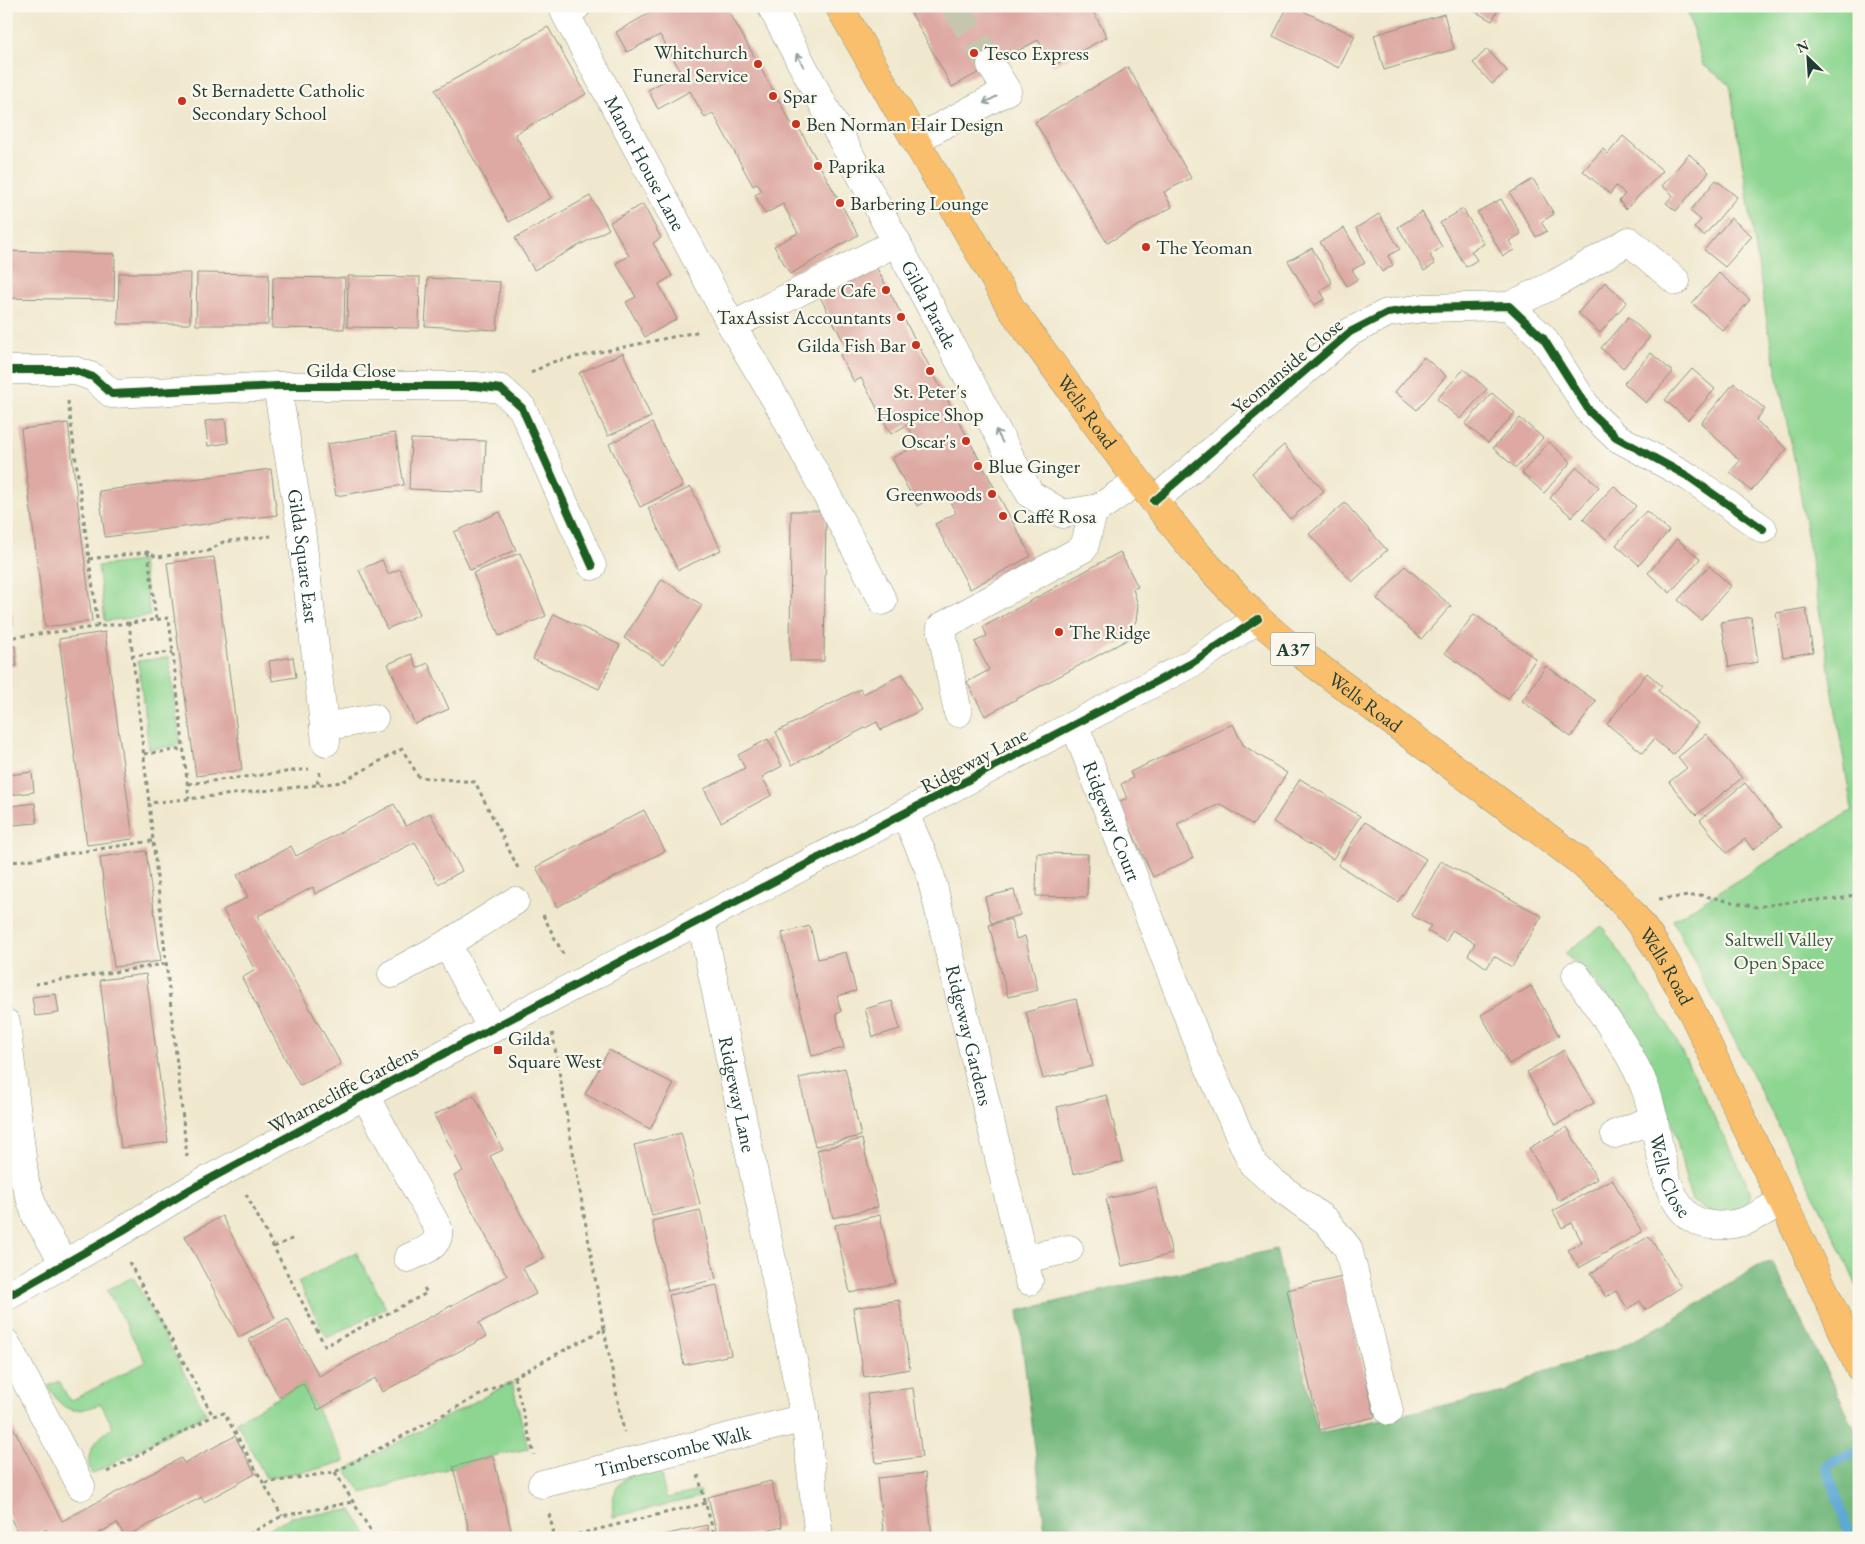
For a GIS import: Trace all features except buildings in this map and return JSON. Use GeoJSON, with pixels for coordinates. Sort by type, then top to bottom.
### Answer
{"type":"FeatureCollection","features":[{"type":"Feature","properties":{"kind":"highway","name":"Wells Road"},"geometry":{"type":"LineString","coordinates":[[840,6],[1011,308],[1146,491],[1207,566],[1258,619],[1324,673],[1577,859],[1613,890],[1649,935],[1691,1011],[1797,1232],[1859,1368]]}},
{"type":"Feature","properties":{"kind":"street","name":"Manor House Lane"},"geometry":{"type":"LineString","coordinates":[[577,6],[564,13],[732,326]]}},
{"type":"Feature","properties":{"kind":"street","name":"Gilda Parade"},"geometry":{"type":"LineString","coordinates":[[770,6],[1030,494],[1063,514],[1099,508],[1146,491]]}},
{"type":"Feature","properties":{"kind":"street"},"geometry":{"type":"LineString","coordinates":[[915,140],[1007,92],[991,65]]}},
{"type":"Feature","properties":{"kind":"street","name":"Yeomanside Close"},"geometry":{"type":"LineString","coordinates":[[1146,491],[1350,332],[1387,313],[1424,308],[1509,306],[1555,284],[1629,241],[1676,281]]}},
{"type":"Feature","properties":{"kind":"street"},"geometry":{"type":"LineString","coordinates":[[883,600],[780,407],[732,326],[897,242]]}},
{"type":"Feature","properties":{"kind":"street"},"geometry":{"type":"LineString","coordinates":[[1509,306],[1543,338],[1590,412],[1616,437],[1689,476],[1763,529]]}},
{"type":"Feature","properties":{"kind":"street","name":"Gilda Close"},"geometry":{"type":"LineString","coordinates":[[6,370],[73,370],[92,377],[112,394],[277,386],[476,386],[502,389]]}},
{"type":"Feature","properties":{"kind":"street","name":"Gilda Square East"},"geometry":{"type":"LineString","coordinates":[[277,386],[301,529],[325,734],[374,718]]}},
{"type":"Feature","properties":{"kind":"street"},"geometry":{"type":"LineString","coordinates":[[502,389],[522,408],[592,566]]}},
{"type":"Feature","properties":{"kind":"street"},"geometry":{"type":"LineString","coordinates":[[958,713],[941,627],[1084,548],[1094,509]]}},
{"type":"Feature","properties":{"kind":"street","name":"Ridgeway Lane"},"geometry":{"type":"LineString","coordinates":[[819,1538],[804,1418],[701,920],[1075,726],[1192,663],[1258,619]]}},
{"type":"Feature","properties":{"kind":"street","name":"Ridgeway Court"},"geometry":{"type":"LineString","coordinates":[[1075,726],[1200,1047],[1252,1163],[1273,1182],[1326,1221],[1348,1248],[1389,1411]]}},
{"type":"Feature","properties":{"kind":"street","name":"Ridgeway Gardens"},"geometry":{"type":"LineString","coordinates":[[905,814],[929,869],[1026,1270],[1069,1249]]}},
{"type":"Feature","properties":{"kind":"street"},"geometry":{"type":"LineString","coordinates":[[392,974],[447,944],[520,890]]}},
{"type":"Feature","properties":{"kind":"street","name":"Wharnecliffe Gardens"},"geometry":{"type":"LineString","coordinates":[[6,1297],[114,1236],[191,1189],[701,920]]}},
{"type":"Feature","properties":{"kind":"street"},"geometry":{"type":"LineString","coordinates":[[447,944],[492,1029]]}},
{"type":"Feature","properties":{"kind":"street","name":"Wells Close"},"geometry":{"type":"LineString","coordinates":[[1576,975],[1621,1044],[1645,1088],[1654,1119],[1667,1182],[1675,1202],[1690,1218],[1709,1226],[1742,1222],[1782,1201]]}},
{"type":"Feature","properties":{"kind":"street"},"geometry":{"type":"LineString","coordinates":[[6,1023],[26,1182],[36,1216],[65,1264]]}},
{"type":"Feature","properties":{"kind":"street"},"geometry":{"type":"LineString","coordinates":[[365,1096],[438,1228],[439,1237],[435,1244],[408,1258]]}},
{"type":"Feature","properties":{"kind":"street","name":"Wells Close"},"geometry":{"type":"LineString","coordinates":[[1615,1134],[1654,1119]]}},
{"type":"Feature","properties":{"kind":"street"},"geometry":{"type":"LineString","coordinates":[[6,1343],[81,1486]]}},
{"type":"Feature","properties":{"kind":"street","name":"Timberscombe Walk"},"geometry":{"type":"LineString","coordinates":[[542,1484],[804,1418]]}},
{"type":"Feature","properties":{"kind":"path"},"geometry":{"type":"LineString","coordinates":[[502,389],[552,362],[732,326]]}},
{"type":"Feature","properties":{"kind":"path"},"geometry":{"type":"LineString","coordinates":[[64,371],[98,626]]}},
{"type":"Feature","properties":{"kind":"path"},"geometry":{"type":"LineString","coordinates":[[89,560],[148,552],[156,557],[208,551],[223,542],[277,535],[301,529]]}},
{"type":"Feature","properties":{"kind":"path"},"geometry":{"type":"LineString","coordinates":[[148,552],[156,619]]}},
{"type":"Feature","properties":{"kind":"path"},"geometry":{"type":"LineString","coordinates":[[6,638],[169,618],[189,800]]}},
{"type":"Feature","properties":{"kind":"path"},"geometry":{"type":"LineString","coordinates":[[129,622],[131,656],[144,754],[191,1189]]}},
{"type":"Feature","properties":{"kind":"path"},"geometry":{"type":"LineString","coordinates":[[131,656],[173,652]]}},
{"type":"Feature","properties":{"kind":"path"},"geometry":{"type":"LineString","coordinates":[[144,754],[184,749]]}},
{"type":"Feature","properties":{"kind":"path"},"geometry":{"type":"LineString","coordinates":[[149,803],[342,782],[402,749],[420,777],[475,782],[520,890]]}},
{"type":"Feature","properties":{"kind":"path"},"geometry":{"type":"LineString","coordinates":[[188,784],[321,768],[316,785]]}},
{"type":"Feature","properties":{"kind":"path"},"geometry":{"type":"LineString","coordinates":[[6,863],[152,841]]}},
{"type":"Feature","properties":{"kind":"path"},"geometry":{"type":"LineString","coordinates":[[1631,912],[1648,901],[1672,896],[1700,895],[1757,907],[1790,902],[1840,899],[1859,893]]}},
{"type":"Feature","properties":{"kind":"path"},"geometry":{"type":"LineString","coordinates":[[542,914],[578,984]]}},
{"type":"Feature","properties":{"kind":"path"},"geometry":{"type":"LineString","coordinates":[[35,984],[166,964]]}},
{"type":"Feature","properties":{"kind":"path"},"geometry":{"type":"LineString","coordinates":[[547,1000],[604,1329],[631,1462]]}},
{"type":"Feature","properties":{"kind":"path"},"geometry":{"type":"LineString","coordinates":[[232,1167],[326,1346],[427,1293],[408,1258]]}},
{"type":"Feature","properties":{"kind":"path"},"geometry":{"type":"LineString","coordinates":[[114,1236],[213,1416]]}},
{"type":"Feature","properties":{"kind":"path"},"geometry":{"type":"LineString","coordinates":[[274,1247],[294,1238]]}},
{"type":"Feature","properties":{"kind":"path"},"geometry":{"type":"LineString","coordinates":[[265,1483],[335,1472],[604,1329]]}},
{"type":"Feature","properties":{"kind":"path"},"geometry":{"type":"LineString","coordinates":[[81,1486],[213,1416],[224,1413],[282,1516]]}},
{"type":"Feature","properties":{"kind":"path"},"geometry":{"type":"LineString","coordinates":[[691,1447],[715,1538]]}},
{"type":"Feature","properties":{"kind":"path"},"geometry":{"type":"LineString","coordinates":[[335,1472],[375,1538]]}},
{"type":"Feature","properties":{"kind":"path"},"geometry":{"type":"LineString","coordinates":[[242,1538],[282,1516],[352,1502]]}},
{"type":"Feature","properties":{"kind":"path"},"geometry":{"type":"LineString","coordinates":[[562,1538],[706,1503]]}},
{"type":"Feature","properties":{"kind":"green space","name":"Saltwell Valley Open Space"},"geometry":{"type":"Polygon","coordinates":[[[1686,6],[1859,6],[1859,1291],[1836,1239],[1673,920],[1852,810],[1797,473],[1768,328],[1730,84],[1703,65],[1686,6]]]}},
{"type":"Feature","properties":{"kind":"green space"},"geometry":{"type":"Polygon","coordinates":[[[142,561],[150,616],[105,621],[98,566],[142,561]]]}},
{"type":"Feature","properties":{"kind":"green space"},"geometry":{"type":"Polygon","coordinates":[[[169,657],[180,745],[149,749],[138,661],[169,657]]]}},
{"type":"Feature","properties":{"kind":"green space"},"geometry":{"type":"Polygon","coordinates":[[[1602,926],[1669,1026],[1752,1193],[1746,1205],[1730,1213],[1711,1214],[1692,1201],[1670,1116],[1648,1065],[1610,1001],[1580,966],[1564,954],[1602,926]]]}},
{"type":"Feature","properties":{"kind":"green space"},"geometry":{"type":"Polygon","coordinates":[[[1276,1249],[1318,1433],[1505,1392],[1543,1371],[1619,1348],[1674,1319],[1758,1266],[1772,1261],[1859,1437],[1859,1538],[1046,1538],[1018,1311],[1276,1249]]]}},
{"type":"Feature","properties":{"kind":"green space"},"geometry":{"type":"Polygon","coordinates":[[[356,1252],[386,1308],[327,1338],[298,1282],[356,1252]]]}},
{"type":"Feature","properties":{"kind":"green space"},"geometry":{"type":"Polygon","coordinates":[[[133,1277],[206,1414],[92,1474],[89,1466],[90,1453],[97,1441],[113,1427],[101,1404],[76,1410],[64,1407],[48,1386],[59,1381],[70,1401],[146,1362],[107,1290],[133,1277]]]}},
{"type":"Feature","properties":{"kind":"green space"},"geometry":{"type":"Polygon","coordinates":[[[512,1382],[528,1449],[493,1456],[362,1493],[346,1470],[512,1382]]]}},
{"type":"Feature","properties":{"kind":"green space"},"geometry":{"type":"Polygon","coordinates":[[[303,1384],[345,1461],[318,1469],[266,1478],[236,1421],[303,1384]]]}},
{"type":"Feature","properties":{"kind":"green space"},"geometry":{"type":"Polygon","coordinates":[[[659,1466],[666,1498],[700,1491],[700,1497],[613,1517],[614,1494],[622,1481],[637,1472],[659,1466]]]}},
{"type":"Feature","properties":{"kind":"green space"},"geometry":{"type":"Polygon","coordinates":[[[352,1510],[369,1538],[269,1538],[265,1531],[291,1517],[352,1510]]]}},
{"type":"Feature","properties":{"kind":"waterway"},"geometry":{"type":"LineString","coordinates":[[1851,1538],[1826,1466],[1859,1451]]}},
{"type":"Feature","properties":{"kind":"tunnel"},"geometry":{"type":"LineString","coordinates":[[955,6],[991,65]]}},
{"type":"Feature","properties":{"kind":"cycle path"},"geometry":{"type":"LineString","coordinates":[[1154,501],[1350,332],[1387,313],[1424,308],[1509,306],[1543,338],[1590,412],[1616,437],[1689,477],[1763,529]]}},
{"type":"Feature","properties":{"kind":"cycle path"},"geometry":{"type":"LineString","coordinates":[[6,370],[73,370],[93,377],[112,394],[277,386],[476,386],[501,389],[522,408],[592,566]]}},
{"type":"Feature","properties":{"kind":"cycle path"},"geometry":{"type":"LineString","coordinates":[[6,1297],[191,1189],[382,1086],[1192,663],[1258,619]]}},
{"type":"Feature","properties":{"kind":"place","name":"Tesco Express"},"geometry":{"type":"Point","coordinates":[974,53]}},
{"type":"Feature","properties":{"kind":"place","name":"Whitchurch Funeral Service"},"geometry":{"type":"Point","coordinates":[758,64]}},
{"type":"Feature","properties":{"kind":"place","name":"Spar"},"geometry":{"type":"Point","coordinates":[773,96]}},
{"type":"Feature","properties":{"kind":"place","name":"St Bernadette Catholic Secondary School"},"geometry":{"type":"Point","coordinates":[182,101]}},
{"type":"Feature","properties":{"kind":"place","name":"Ben Norman Hair Design"},"geometry":{"type":"Point","coordinates":[796,124]}},
{"type":"Feature","properties":{"kind":"place","name":"Paprika"},"geometry":{"type":"Point","coordinates":[818,166]}},
{"type":"Feature","properties":{"kind":"place","name":"Barbering Lounge"},"geometry":{"type":"Point","coordinates":[840,203]}},
{"type":"Feature","properties":{"kind":"place","name":"The Yeoman"},"geometry":{"type":"Point","coordinates":[1146,247]}},
{"type":"Feature","properties":{"kind":"place","name":"Parade Cafe"},"geometry":{"type":"Point","coordinates":[886,290]}},
{"type":"Feature","properties":{"kind":"place","name":"TaxAssist Accountants"},"geometry":{"type":"Point","coordinates":[901,317]}},
{"type":"Feature","properties":{"kind":"place","name":"Gilda Fish Bar"},"geometry":{"type":"Point","coordinates":[916,345]}},
{"type":"Feature","properties":{"kind":"place","name":"St. Peter's Hospice Shop"},"geometry":{"type":"Point","coordinates":[930,371]}},
{"type":"Feature","properties":{"kind":"place","name":"Oscar's"},"geometry":{"type":"Point","coordinates":[966,441]}},
{"type":"Feature","properties":{"kind":"place","name":"Blue Ginger"},"geometry":{"type":"Point","coordinates":[978,466]}},
{"type":"Feature","properties":{"kind":"place","name":"Greenwoods"},"geometry":{"type":"Point","coordinates":[992,494]}},
{"type":"Feature","properties":{"kind":"place","name":"Caffé Rosa"},"geometry":{"type":"Point","coordinates":[1003,516]}},
{"type":"Feature","properties":{"kind":"place","name":"The Ridge"},"geometry":{"type":"Point","coordinates":[1059,632]}},
{"type":"Feature","properties":{"kind":"place","name":"Gilda Square West"},"geometry":{"type":"Point","coordinates":[498,1050]}}]}
